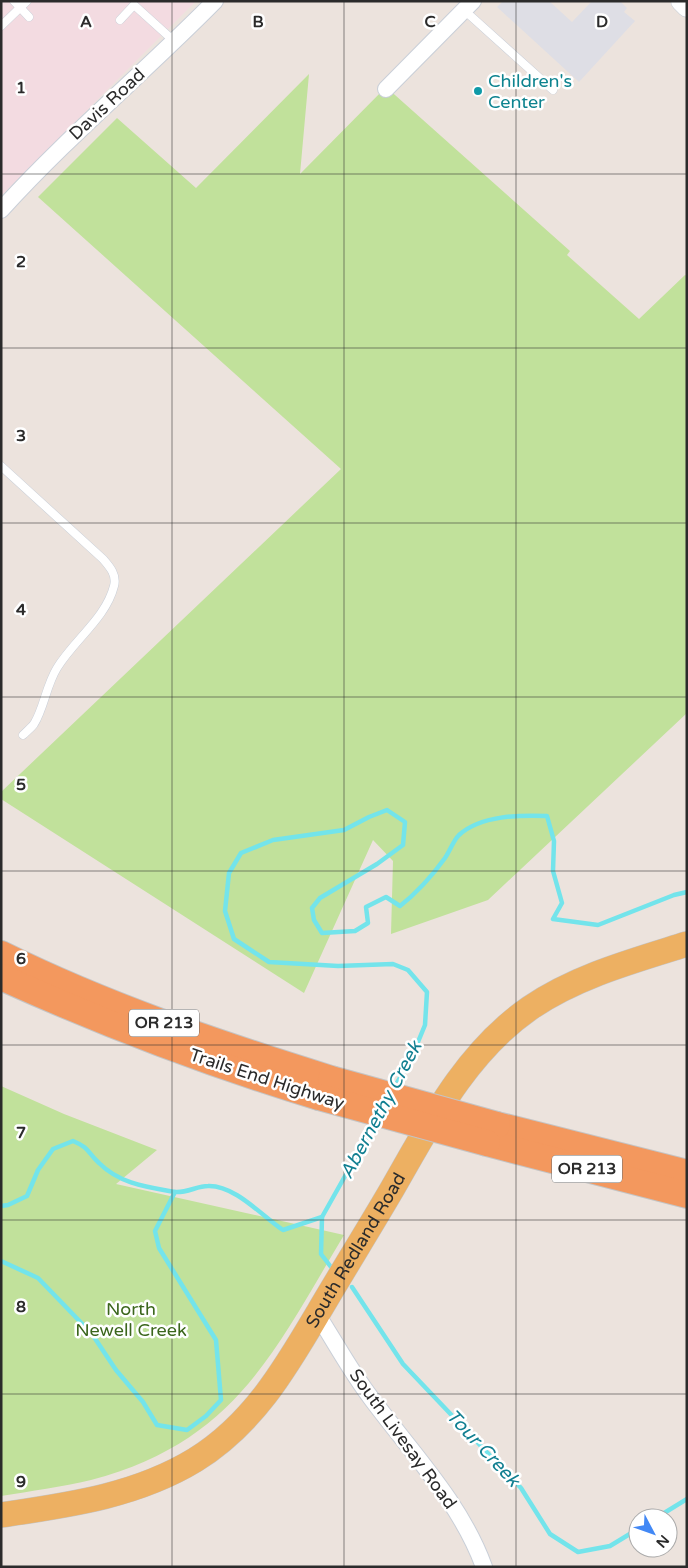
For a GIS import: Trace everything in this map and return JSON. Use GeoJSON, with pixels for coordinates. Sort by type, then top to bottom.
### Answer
{"type":"FeatureCollection","features":[{"type":"Feature","properties":{"kind":"highway","name":"Trails End Highway"},"geometry":{"type":"LineString","coordinates":[[1,954],[99,997],[325,1088]]}},
{"type":"Feature","properties":{"kind":"highway","name":"Trails End Highway"},"geometry":{"type":"LineString","coordinates":[[1,977],[73,1009],[170,1047],[492,1134],[687,1195]]}},
{"type":"Feature","properties":{"kind":"highway","name":"Trails End Highway"},"geometry":{"type":"LineString","coordinates":[[492,1134],[687,1174]]}},
{"type":"Feature","properties":{"kind":"main road","name":"South Redland Road"},"geometry":{"type":"LineString","coordinates":[[1,1515],[102,1498],[157,1480],[196,1459],[233,1432],[268,1394],[292,1358],[446,1099],[486,1046],[525,1012],[570,985],[624,964],[687,944]]}},
{"type":"Feature","properties":{"kind":"street","name":"Davis Road"},"geometry":{"type":"LineString","coordinates":[[1,210],[76,132],[175,42],[215,1]]}},
{"type":"Feature","properties":{"kind":"street"},"geometry":{"type":"LineString","coordinates":[[681,1],[687,6]]}},
{"type":"Feature","properties":{"kind":"street"},"geometry":{"type":"LineString","coordinates":[[386,89],[468,5]]}},
{"type":"Feature","properties":{"kind":"street","name":"South Livesay Road"},"geometry":{"type":"LineString","coordinates":[[317,1314],[370,1397],[452,1507],[472,1539],[484,1567]]}},
{"type":"Feature","properties":{"kind":"lane"},"geometry":{"type":"LineString","coordinates":[[14,1],[29,18]]}},
{"type":"Feature","properties":{"kind":"lane"},"geometry":{"type":"LineString","coordinates":[[1,26],[27,1]]}},
{"type":"Feature","properties":{"kind":"lane"},"geometry":{"type":"LineString","coordinates":[[120,20],[134,5],[175,42]]}},
{"type":"Feature","properties":{"kind":"lane"},"geometry":{"type":"LineString","coordinates":[[468,5],[553,90]]}},
{"type":"Feature","properties":{"kind":"lane"},"geometry":{"type":"LineString","coordinates":[[1,466],[104,559],[113,571],[114,584],[109,600],[58,666],[47,685],[34,725],[23,735]]}},
{"type":"Feature","properties":{"kind":"shaded area"},"geometry":{"type":"Polygon","coordinates":[[[1,1],[196,1],[1,196],[1,1]]]}},
{"type":"Feature","properties":{"kind":"shaded area"},"geometry":{"type":"Polygon","coordinates":[[[503,1],[549,1],[572,22],[592,1],[620,1],[627,8],[624,12],[635,21],[579,82],[497,7],[503,1]]]}},
{"type":"Feature","properties":{"kind":"green space"},"geometry":{"type":"Polygon","coordinates":[[[309,74],[300,174],[386,87],[570,251],[567,255],[639,319],[685,275],[687,276],[687,713],[488,900],[391,934],[393,861],[373,840],[304,993],[1,799],[1,792],[341,469],[38,197],[117,118],[196,188],[309,74]]]}},
{"type":"Feature","properties":{"kind":"green space","name":"North Newell Creek"},"geometry":{"type":"Polygon","coordinates":[[[1,1086],[64,1114],[157,1150],[116,1184],[344,1235],[271,1354],[245,1387],[216,1417],[181,1442],[140,1463],[91,1480],[1,1496],[1,1086]]]}},
{"type":"Feature","properties":{"kind":"waterway","name":"Abernethy Creek"},"geometry":{"type":"LineString","coordinates":[[394,1088],[411,1059],[425,1025],[427,992],[408,970],[393,964],[338,966],[269,962],[234,939],[225,911],[229,873],[241,853],[273,840],[344,830],[387,810],[405,822],[403,845],[377,864],[320,898],[312,908],[314,920],[322,933],[355,931],[368,923],[366,907],[386,897],[400,906],[435,871],[459,835],[478,823],[513,816],[547,816],[554,841],[553,871],[562,903],[553,919],[598,925],[674,895],[687,892]]}},
{"type":"Feature","properties":{"kind":"waterway","name":"Abernethy Creek"},"geometry":{"type":"LineString","coordinates":[[1,1261],[38,1278],[92,1334],[116,1370],[143,1402],[157,1425],[187,1430],[206,1416],[221,1400],[216,1340],[159,1248],[155,1231],[175,1192],[208,1186],[228,1190],[248,1202],[283,1230],[322,1217],[376,1121]]}},
{"type":"Feature","properties":{"kind":"waterway"},"geometry":{"type":"LineString","coordinates":[[1,1206],[8,1205],[27,1196],[38,1170],[53,1149],[73,1141],[86,1148],[99,1163],[116,1176],[134,1184],[175,1192]]}},
{"type":"Feature","properties":{"kind":"waterway","name":"Tour Creek"},"geometry":{"type":"LineString","coordinates":[[322,1217],[321,1254],[331,1267]]}},
{"type":"Feature","properties":{"kind":"waterway","name":"Tour Creek"},"geometry":{"type":"LineString","coordinates":[[352,1287],[403,1364],[521,1488],[550,1534],[578,1552],[610,1546],[628,1535]]}},
{"type":"Feature","properties":{"kind":"waterway","name":"Tour Creek"},"geometry":{"type":"LineString","coordinates":[[672,1508],[687,1499]]}},
{"type":"Feature","properties":{"kind":"place","name":"Children's Center"},"geometry":{"type":"Point","coordinates":[478,91]}}]}
